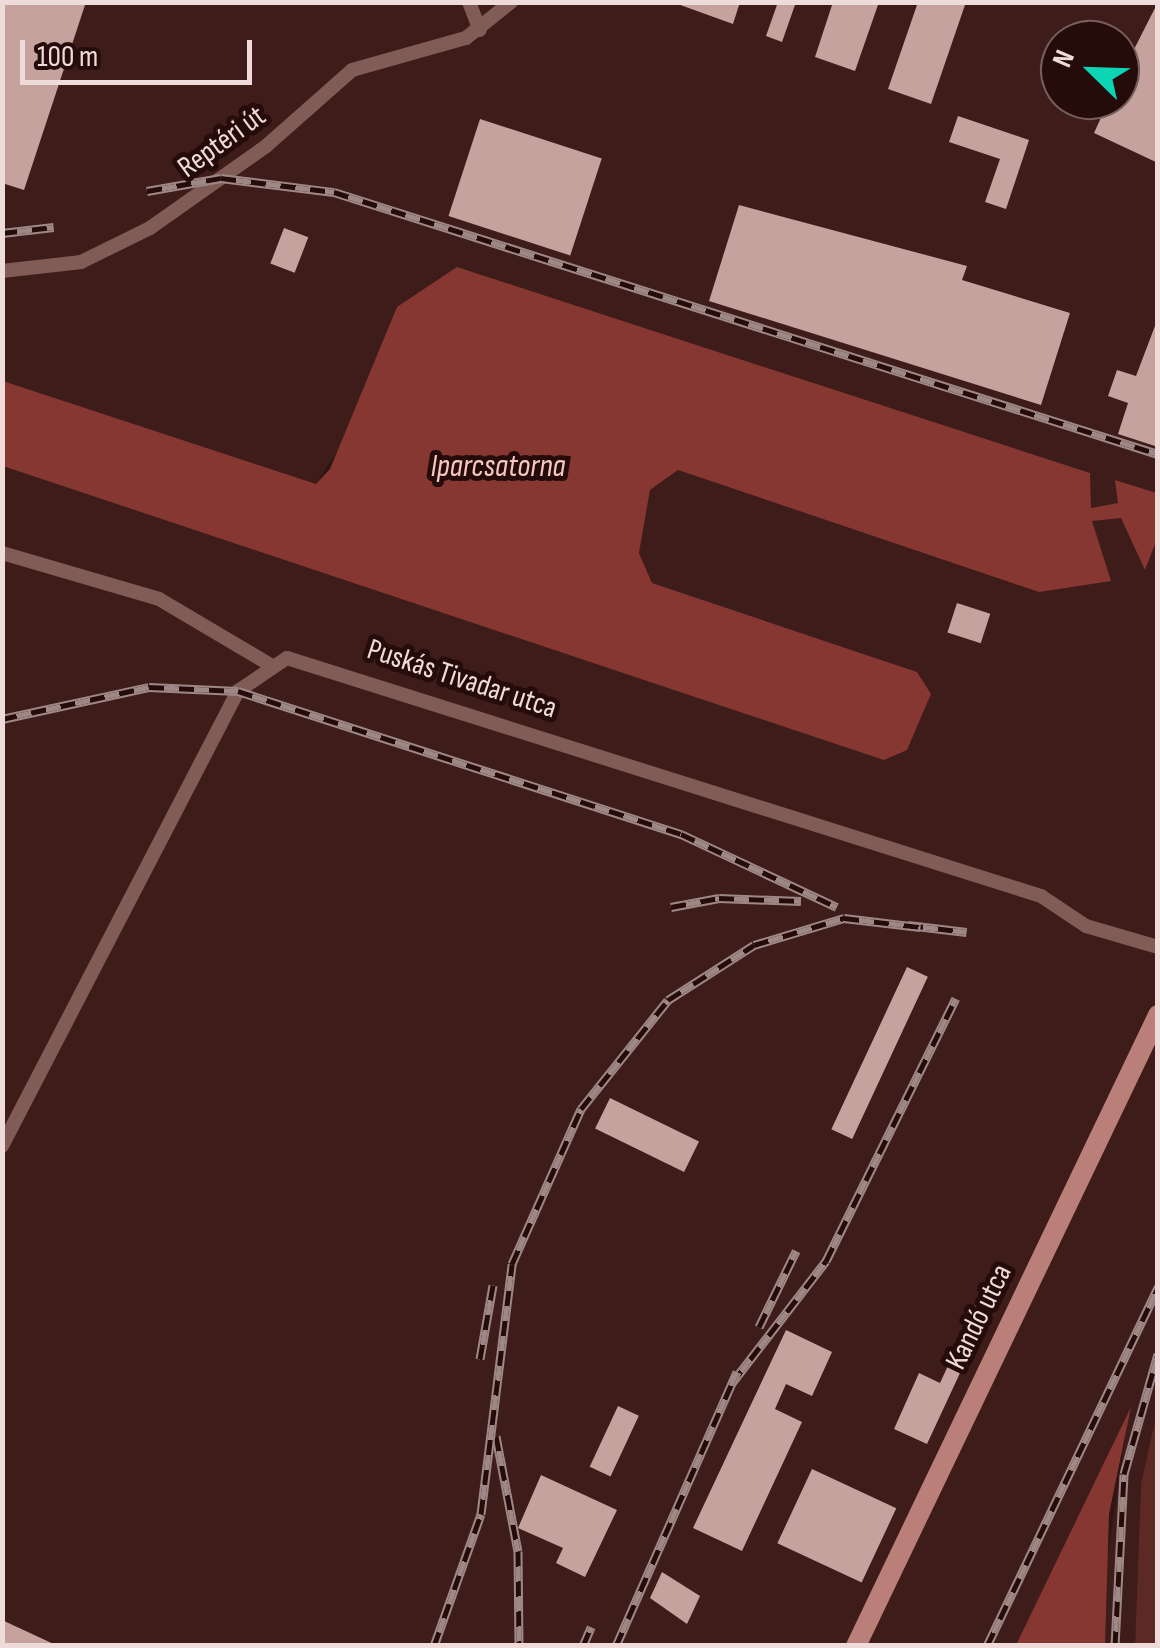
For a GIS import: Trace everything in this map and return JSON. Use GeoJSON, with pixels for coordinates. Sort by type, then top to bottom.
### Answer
{"type":"FeatureCollection","features":[{"type":"Feature","properties":{"kind":"street"},"geometry":{"type":"LineString","coordinates":[[470,2],[480,30]]}},
{"type":"Feature","properties":{"kind":"street","name":"Reptéri út"},"geometry":{"type":"LineString","coordinates":[[2,270],[80,262],[150,228],[265,147],[352,70],[438,50],[480,30],[511,2]]}},
{"type":"Feature","properties":{"kind":"street"},"geometry":{"type":"LineString","coordinates":[[2,553],[160,599],[269,664],[238,691],[2,1146]]}},
{"type":"Feature","properties":{"kind":"street","name":"Puskás Tivadar utca"},"geometry":{"type":"LineString","coordinates":[[269,664],[315,661],[1041,896],[1086,926],[1158,947]]}},
{"type":"Feature","properties":{"kind":"street","name":"Kandó utca"},"geometry":{"type":"LineString","coordinates":[[856,1646],[1158,1015]]}},
{"type":"Feature","properties":{"kind":"shaded area"},"geometry":{"type":"Polygon","coordinates":[[[2,3],[1157,3],[1157,493],[1116,480],[1119,503],[1091,508],[1089,473],[457,267],[316,484],[3,381],[2,3]]]}},
{"type":"Feature","properties":{"kind":"shaded area"},"geometry":{"type":"Polygon","coordinates":[[[3,466],[907,750],[931,694],[917,672],[652,583],[639,553],[650,490],[678,470],[1039,592],[1096,539],[1091,521],[1121,517],[1145,568],[1157,539],[1158,1413],[1141,1483],[1135,1645],[1105,1645],[1102,1592],[1129,1412],[1016,1645],[3,1646],[3,466]]]}},
{"type":"Feature","properties":{"kind":"shaded area"},"geometry":{"type":"Polygon","coordinates":[[[1131,1407],[1109,1514],[1105,1645],[1016,1645],[1131,1407]]]}},
{"type":"Feature","properties":{"kind":"shaded area"},"geometry":{"type":"Polygon","coordinates":[[[1157,1413],[1157,1645],[1135,1645],[1141,1483],[1157,1413]]]}},
{"type":"Feature","properties":{"kind":"water","name":"Iparcsatorna"},"geometry":{"type":"Polygon","coordinates":[[[457,267],[1090,473],[1091,508],[1118,503],[1115,480],[1157,493],[1157,539],[1145,570],[1121,518],[1092,521],[1111,581],[1039,592],[678,470],[650,490],[639,553],[652,583],[917,672],[931,694],[907,750],[884,760],[3,466],[3,381],[316,484],[330,469],[397,307],[457,267]]]}},
{"type":"Feature","properties":{"kind":"building"},"geometry":{"type":"Polygon","coordinates":[[[2,2],[86,2],[24,190],[2,183],[2,2]]]}},
{"type":"Feature","properties":{"kind":"building"},"geometry":{"type":"Polygon","coordinates":[[[672,2],[740,2],[733,24],[672,2]]]}},
{"type":"Feature","properties":{"kind":"building"},"geometry":{"type":"Polygon","coordinates":[[[778,2],[796,2],[782,42],[766,36],[778,2]]]}},
{"type":"Feature","properties":{"kind":"building"},"geometry":{"type":"Polygon","coordinates":[[[833,2],[879,2],[855,71],[815,57],[833,2]]]}},
{"type":"Feature","properties":{"kind":"building"},"geometry":{"type":"Polygon","coordinates":[[[918,2],[966,2],[931,104],[888,89],[918,2]]]}},
{"type":"Feature","properties":{"kind":"building"},"geometry":{"type":"Polygon","coordinates":[[[1158,2],[1158,163],[1094,133],[1100,120],[1140,120],[1140,38],[1158,2]]]}},
{"type":"Feature","properties":{"kind":"building"},"geometry":{"type":"Polygon","coordinates":[[[958,116],[1029,140],[1006,209],[985,202],[1000,159],[949,142],[958,116]]]}},
{"type":"Feature","properties":{"kind":"building"},"geometry":{"type":"Polygon","coordinates":[[[480,119],[602,159],[570,256],[448,216],[480,119]]]}},
{"type":"Feature","properties":{"kind":"building"},"geometry":{"type":"Polygon","coordinates":[[[739,205],[967,266],[962,280],[1070,313],[1041,405],[709,301],[739,205]]]}},
{"type":"Feature","properties":{"kind":"building"},"geometry":{"type":"Polygon","coordinates":[[[284,228],[308,237],[295,273],[270,263],[284,228]]]}},
{"type":"Feature","properties":{"kind":"building"},"geometry":{"type":"Polygon","coordinates":[[[1158,318],[1158,447],[1118,434],[1128,403],[1108,396],[1117,370],[1136,376],[1158,318]]]}},
{"type":"Feature","properties":{"kind":"building"},"geometry":{"type":"Polygon","coordinates":[[[957,603],[990,614],[981,643],[947,632],[957,603]]]}},
{"type":"Feature","properties":{"kind":"building"},"geometry":{"type":"Polygon","coordinates":[[[907,967],[928,977],[852,1139],[831,1129],[907,967]]]}},
{"type":"Feature","properties":{"kind":"building"},"geometry":{"type":"Polygon","coordinates":[[[610,1098],[699,1141],[684,1172],[595,1129],[610,1098]]]}},
{"type":"Feature","properties":{"kind":"building"},"geometry":{"type":"Polygon","coordinates":[[[987,1281],[1000,1287],[927,1444],[894,1429],[919,1373],[940,1383],[987,1281]]]}},
{"type":"Feature","properties":{"kind":"building"},"geometry":{"type":"Polygon","coordinates":[[[786,1330],[832,1352],[812,1396],[786,1384],[775,1409],[802,1422],[742,1551],[693,1528],[786,1330]]]}},
{"type":"Feature","properties":{"kind":"building"},"geometry":{"type":"Polygon","coordinates":[[[618,1406],[639,1416],[611,1476],[590,1467],[618,1406]]]}},
{"type":"Feature","properties":{"kind":"building"},"geometry":{"type":"Polygon","coordinates":[[[812,1469],[896,1508],[862,1583],[777,1543],[812,1469]]]}},
{"type":"Feature","properties":{"kind":"building"},"geometry":{"type":"Polygon","coordinates":[[[541,1475],[617,1510],[585,1577],[556,1563],[563,1548],[518,1528],[541,1475]]]}},
{"type":"Feature","properties":{"kind":"building"},"geometry":{"type":"Polygon","coordinates":[[[662,1572],[700,1596],[687,1624],[650,1598],[662,1572]]]}},
{"type":"Feature","properties":{"kind":"building"},"geometry":{"type":"Polygon","coordinates":[[[2,1620],[58,1646],[2,1646],[2,1620]]]}},
{"type":"Feature","properties":{"kind":"railway"},"geometry":{"type":"LineString","coordinates":[[147,191],[221,178],[334,192],[1158,454]]}},
{"type":"Feature","properties":{"kind":"railway"},"geometry":{"type":"LineString","coordinates":[[2,233],[54,227]]}},
{"type":"Feature","properties":{"kind":"railway"},"geometry":{"type":"LineString","coordinates":[[2,719],[149,687],[238,691],[681,834],[837,907]]}},
{"type":"Feature","properties":{"kind":"railway"},"geometry":{"type":"LineString","coordinates":[[671,907],[719,898],[801,901]]}},
{"type":"Feature","properties":{"kind":"railway"},"geometry":{"type":"LineString","coordinates":[[434,1646],[481,1514],[512,1264],[581,1109],[668,1000],[754,945],[844,918],[920,927]]}},
{"type":"Feature","properties":{"kind":"railway"},"geometry":{"type":"LineString","coordinates":[[908,925],[967,932]]}},
{"type":"Feature","properties":{"kind":"railway"},"geometry":{"type":"LineString","coordinates":[[732,1383],[826,1261],[956,998]]}},
{"type":"Feature","properties":{"kind":"railway"},"geometry":{"type":"LineString","coordinates":[[759,1327],[796,1251]]}},
{"type":"Feature","properties":{"kind":"railway"},"geometry":{"type":"LineString","coordinates":[[480,1359],[493,1285]]}},
{"type":"Feature","properties":{"kind":"railway"},"geometry":{"type":"LineString","coordinates":[[987,1646],[1158,1287]]}},
{"type":"Feature","properties":{"kind":"railway"},"geometry":{"type":"LineString","coordinates":[[1115,1646],[1124,1474],[1158,1354]]}},
{"type":"Feature","properties":{"kind":"railway"},"geometry":{"type":"LineString","coordinates":[[616,1646],[737,1372]]}},
{"type":"Feature","properties":{"kind":"railway"},"geometry":{"type":"LineString","coordinates":[[496,1436],[518,1551],[519,1646]]}},
{"type":"Feature","properties":{"kind":"railway"},"geometry":{"type":"LineString","coordinates":[[583,1646],[591,1627]]}}]}
